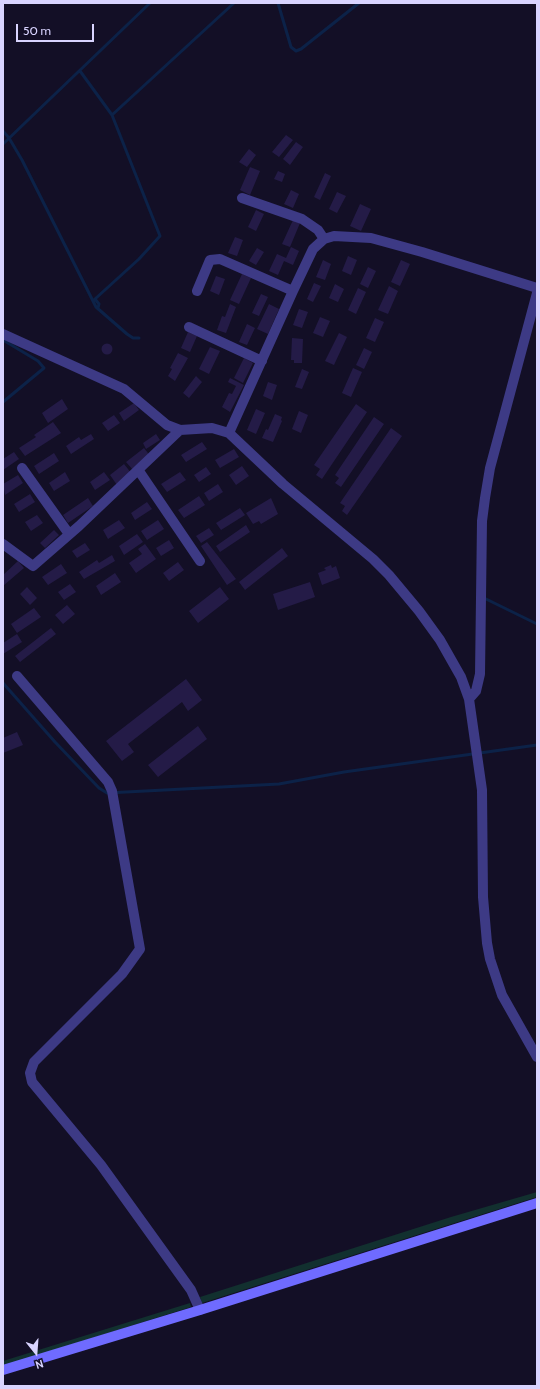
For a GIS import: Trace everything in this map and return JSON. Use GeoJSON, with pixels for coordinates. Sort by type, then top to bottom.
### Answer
{"type":"FeatureCollection","features":[{"type":"Feature","properties":{"kind":"main road"},"geometry":{"type":"LineString","coordinates":[[3,1370],[200,1310],[537,1203]]}},
{"type":"Feature","properties":{"kind":"street"},"geometry":{"type":"LineString","coordinates":[[242,198],[302,219],[318,230],[324,239]]}},
{"type":"Feature","properties":{"kind":"street"},"geometry":{"type":"LineString","coordinates":[[229,433],[313,249],[324,239],[334,236],[371,238],[422,252],[537,288]]}},
{"type":"Feature","properties":{"kind":"street"},"geometry":{"type":"LineString","coordinates":[[197,291],[210,260],[220,259],[293,291]]}},
{"type":"Feature","properties":{"kind":"street"},"geometry":{"type":"LineString","coordinates":[[469,699],[476,690],[480,674],[481,527],[490,468],[537,293]]}},
{"type":"Feature","properties":{"kind":"street"},"geometry":{"type":"LineString","coordinates":[[189,327],[262,361]]}},
{"type":"Feature","properties":{"kind":"street"},"geometry":{"type":"LineString","coordinates":[[3,334],[124,389],[167,425],[180,430],[212,428],[229,433],[283,484],[389,575],[440,640],[461,677],[469,699],[482,790],[484,897],[488,948],[502,994],[537,1056]]}},
{"type":"Feature","properties":{"kind":"street"},"geometry":{"type":"LineString","coordinates":[[3,544],[33,566],[139,471],[180,430]]}},
{"type":"Feature","properties":{"kind":"street"},"geometry":{"type":"LineString","coordinates":[[22,468],[70,534]]}},
{"type":"Feature","properties":{"kind":"street"},"geometry":{"type":"LineString","coordinates":[[139,471],[200,561]]}},
{"type":"Feature","properties":{"kind":"street"},"geometry":{"type":"LineString","coordinates":[[17,676],[108,782],[112,794],[140,949],[122,974],[34,1062],[30,1073],[33,1085],[101,1165],[191,1290],[200,1310]]}},
{"type":"Feature","properties":{"kind":"green space"},"geometry":{"type":"Polygon","coordinates":[[[537,1192],[537,1197],[202,1303],[200,1297],[451,1217],[537,1192]]]}},
{"type":"Feature","properties":{"kind":"green space"},"geometry":{"type":"Polygon","coordinates":[[[190,1303],[191,1307],[3,1366],[3,1361],[190,1303]]]}},
{"type":"Feature","properties":{"kind":"building"},"geometry":{"type":"Polygon","coordinates":[[[286,135],[293,140],[279,157],[272,152],[286,135]]]}},
{"type":"Feature","properties":{"kind":"building"},"geometry":{"type":"Polygon","coordinates":[[[296,142],[303,147],[290,165],[283,159],[296,142]]]}},
{"type":"Feature","properties":{"kind":"building"},"geometry":{"type":"Polygon","coordinates":[[[249,149],[256,155],[247,167],[239,162],[249,149]]]}},
{"type":"Feature","properties":{"kind":"building"},"geometry":{"type":"Polygon","coordinates":[[[250,167],[260,171],[250,195],[240,190],[250,167]]]}},
{"type":"Feature","properties":{"kind":"building"},"geometry":{"type":"Polygon","coordinates":[[[278,171],[285,174],[282,182],[274,179],[278,171]]]}},
{"type":"Feature","properties":{"kind":"building"},"geometry":{"type":"Polygon","coordinates":[[[325,173],[331,176],[320,200],[314,197],[325,173]]]}},
{"type":"Feature","properties":{"kind":"building"},"geometry":{"type":"Polygon","coordinates":[[[291,190],[299,194],[293,208],[284,204],[291,190]]]}},
{"type":"Feature","properties":{"kind":"building"},"geometry":{"type":"Polygon","coordinates":[[[337,192],[346,196],[337,213],[329,209],[337,192]]]}},
{"type":"Feature","properties":{"kind":"building"},"geometry":{"type":"Polygon","coordinates":[[[360,204],[371,209],[361,231],[350,226],[360,204]]]}},
{"type":"Feature","properties":{"kind":"building"},"geometry":{"type":"Polygon","coordinates":[[[256,210],[264,214],[256,231],[248,227],[256,210]]]}},
{"type":"Feature","properties":{"kind":"building"},"geometry":{"type":"Polygon","coordinates":[[[293,220],[300,223],[290,247],[282,244],[293,220]]]}},
{"type":"Feature","properties":{"kind":"building"},"geometry":{"type":"Polygon","coordinates":[[[235,237],[243,240],[237,256],[228,253],[235,237]]]}},
{"type":"Feature","properties":{"kind":"building"},"geometry":{"type":"Polygon","coordinates":[[[291,247],[299,251],[293,265],[284,261],[278,275],[269,271],[277,254],[286,258],[291,247]]]}},
{"type":"Feature","properties":{"kind":"building"},"geometry":{"type":"Polygon","coordinates":[[[257,248],[264,252],[256,265],[249,261],[257,248]]]}},
{"type":"Feature","properties":{"kind":"building"},"geometry":{"type":"Polygon","coordinates":[[[348,256],[357,260],[351,275],[342,271],[348,256]]]}},
{"type":"Feature","properties":{"kind":"building"},"geometry":{"type":"Polygon","coordinates":[[[323,260],[331,264],[325,280],[316,277],[323,260]]]}},
{"type":"Feature","properties":{"kind":"building"},"geometry":{"type":"Polygon","coordinates":[[[401,260],[410,264],[400,286],[391,282],[401,260]]]}},
{"type":"Feature","properties":{"kind":"building"},"geometry":{"type":"Polygon","coordinates":[[[368,267],[376,271],[368,288],[360,284],[368,267]]]}},
{"type":"Feature","properties":{"kind":"building"},"geometry":{"type":"Polygon","coordinates":[[[242,274],[251,278],[239,304],[230,300],[242,274]]]}},
{"type":"Feature","properties":{"kind":"building"},"geometry":{"type":"Polygon","coordinates":[[[216,276],[225,279],[219,295],[210,291],[216,276]]]}},
{"type":"Feature","properties":{"kind":"building"},"geometry":{"type":"Polygon","coordinates":[[[314,283],[321,286],[313,302],[307,299],[314,283]]]}},
{"type":"Feature","properties":{"kind":"building"},"geometry":{"type":"Polygon","coordinates":[[[335,284],[344,289],[338,302],[329,298],[335,284]]]}},
{"type":"Feature","properties":{"kind":"building"},"geometry":{"type":"Polygon","coordinates":[[[389,286],[398,291],[388,314],[378,310],[389,286]]]}},
{"type":"Feature","properties":{"kind":"building"},"geometry":{"type":"Polygon","coordinates":[[[358,288],[366,292],[356,314],[348,310],[358,288]]]}},
{"type":"Feature","properties":{"kind":"building"},"geometry":{"type":"Polygon","coordinates":[[[261,294],[268,297],[259,316],[252,313],[261,294]]]}},
{"type":"Feature","properties":{"kind":"building"},"geometry":{"type":"Polygon","coordinates":[[[230,304],[236,307],[226,333],[217,330],[222,316],[225,317],[230,304]]]}},
{"type":"Feature","properties":{"kind":"building"},"geometry":{"type":"Polygon","coordinates":[[[269,304],[279,309],[268,334],[257,329],[269,304]]]}},
{"type":"Feature","properties":{"kind":"building"},"geometry":{"type":"Polygon","coordinates":[[[299,309],[308,312],[302,328],[293,325],[299,309]]]}},
{"type":"Feature","properties":{"kind":"building"},"geometry":{"type":"Polygon","coordinates":[[[320,317],[330,321],[323,337],[313,333],[320,317]]]}},
{"type":"Feature","properties":{"kind":"building"},"geometry":{"type":"Polygon","coordinates":[[[375,318],[384,322],[375,342],[366,338],[375,318]]]}},
{"type":"Feature","properties":{"kind":"building"},"geometry":{"type":"Polygon","coordinates":[[[247,324],[255,328],[247,345],[239,342],[247,324]]]}},
{"type":"Feature","properties":{"kind":"building"},"geometry":{"type":"Polygon","coordinates":[[[188,332],[197,336],[190,352],[181,348],[188,332]]]}},
{"type":"Feature","properties":{"kind":"building"},"geometry":{"type":"Polygon","coordinates":[[[339,333],[347,337],[334,365],[325,361],[339,333]]]}},
{"type":"Feature","properties":{"kind":"building"},"geometry":{"type":"Polygon","coordinates":[[[292,338],[303,339],[302,363],[294,363],[294,360],[291,360],[292,338]]]}},
{"type":"Feature","properties":{"kind":"building"},"geometry":{"type":"Polygon","coordinates":[[[105,344],[109,344],[111,345],[111,353],[105,354],[102,351],[102,347],[105,344]]]}},
{"type":"Feature","properties":{"kind":"building"},"geometry":{"type":"Polygon","coordinates":[[[210,347],[220,351],[209,374],[199,369],[210,347]]]}},
{"type":"Feature","properties":{"kind":"building"},"geometry":{"type":"Polygon","coordinates":[[[364,348],[372,352],[364,369],[356,365],[364,348]]]}},
{"type":"Feature","properties":{"kind":"building"},"geometry":{"type":"Polygon","coordinates":[[[178,353],[188,358],[175,381],[168,376],[172,369],[170,368],[178,353]]]}},
{"type":"Feature","properties":{"kind":"building"},"geometry":{"type":"Polygon","coordinates":[[[244,358],[253,363],[243,383],[234,378],[244,358]]]}},
{"type":"Feature","properties":{"kind":"building"},"geometry":{"type":"Polygon","coordinates":[[[353,368],[362,372],[351,397],[342,393],[353,368]]]}},
{"type":"Feature","properties":{"kind":"building"},"geometry":{"type":"Polygon","coordinates":[[[302,369],[309,372],[302,389],[295,387],[302,369]]]}},
{"type":"Feature","properties":{"kind":"building"},"geometry":{"type":"Polygon","coordinates":[[[196,376],[202,382],[189,398],[183,393],[196,376]]]}},
{"type":"Feature","properties":{"kind":"building"},"geometry":{"type":"Polygon","coordinates":[[[230,378],[244,385],[230,412],[222,407],[229,393],[232,394],[236,386],[228,382],[230,378]]]}},
{"type":"Feature","properties":{"kind":"building"},"geometry":{"type":"Polygon","coordinates":[[[268,382],[277,385],[272,400],[263,396],[268,382]]]}},
{"type":"Feature","properties":{"kind":"building"},"geometry":{"type":"Polygon","coordinates":[[[62,399],[68,409],[48,423],[42,413],[62,399]]]}},
{"type":"Feature","properties":{"kind":"building"},"geometry":{"type":"Polygon","coordinates":[[[134,403],[139,410],[124,421],[119,413],[134,403]]]}},
{"type":"Feature","properties":{"kind":"building"},"geometry":{"type":"Polygon","coordinates":[[[356,404],[367,412],[322,479],[316,475],[320,469],[314,465],[356,404]]]}},
{"type":"Feature","properties":{"kind":"building"},"geometry":{"type":"Polygon","coordinates":[[[256,409],[265,413],[256,434],[247,430],[256,409]]]}},
{"type":"Feature","properties":{"kind":"building"},"geometry":{"type":"Polygon","coordinates":[[[299,411],[308,415],[301,433],[292,429],[299,411]]]}},
{"type":"Feature","properties":{"kind":"building"},"geometry":{"type":"Polygon","coordinates":[[[275,414],[282,417],[282,421],[273,442],[262,438],[266,429],[268,430],[275,414]]]}},
{"type":"Feature","properties":{"kind":"building"},"geometry":{"type":"Polygon","coordinates":[[[114,415],[120,423],[108,431],[102,423],[114,415]]]}},
{"type":"Feature","properties":{"kind":"building"},"geometry":{"type":"Polygon","coordinates":[[[374,417],[384,424],[341,487],[335,483],[339,478],[335,475],[374,417]]]}},
{"type":"Feature","properties":{"kind":"building"},"geometry":{"type":"Polygon","coordinates":[[[53,422],[61,433],[25,456],[19,448],[36,437],[34,435],[53,422]]]}},
{"type":"Feature","properties":{"kind":"building"},"geometry":{"type":"Polygon","coordinates":[[[391,428],[402,436],[347,515],[342,511],[345,506],[340,503],[391,428]]]}},
{"type":"Feature","properties":{"kind":"building"},"geometry":{"type":"Polygon","coordinates":[[[91,434],[94,439],[71,454],[66,446],[79,437],[81,440],[91,434]]]}},
{"type":"Feature","properties":{"kind":"building"},"geometry":{"type":"Polygon","coordinates":[[[156,434],[160,440],[146,449],[143,443],[156,434]]]}},
{"type":"Feature","properties":{"kind":"building"},"geometry":{"type":"Polygon","coordinates":[[[202,442],[207,449],[186,462],[181,455],[202,442]]]}},
{"type":"Feature","properties":{"kind":"building"},"geometry":{"type":"Polygon","coordinates":[[[144,448],[151,457],[133,470],[126,462],[144,448]]]}},
{"type":"Feature","properties":{"kind":"building"},"geometry":{"type":"Polygon","coordinates":[[[234,449],[239,457],[220,468],[215,460],[234,449]]]}},
{"type":"Feature","properties":{"kind":"building"},"geometry":{"type":"Polygon","coordinates":[[[14,452],[19,459],[3,470],[3,459],[14,452]]]}},
{"type":"Feature","properties":{"kind":"building"},"geometry":{"type":"Polygon","coordinates":[[[54,453],[59,461],[39,474],[34,466],[54,453]]]}},
{"type":"Feature","properties":{"kind":"building"},"geometry":{"type":"Polygon","coordinates":[[[124,464],[132,474],[117,485],[110,475],[124,464]]]}},
{"type":"Feature","properties":{"kind":"building"},"geometry":{"type":"Polygon","coordinates":[[[242,466],[249,476],[236,485],[229,475],[242,466]]]}},
{"type":"Feature","properties":{"kind":"building"},"geometry":{"type":"Polygon","coordinates":[[[206,467],[211,474],[199,482],[194,475],[206,467]]]}},
{"type":"Feature","properties":{"kind":"building"},"geometry":{"type":"Polygon","coordinates":[[[65,472],[70,481],[54,491],[49,483],[65,472]]]}},
{"type":"Feature","properties":{"kind":"building"},"geometry":{"type":"Polygon","coordinates":[[[104,472],[110,480],[95,490],[90,482],[104,472]]]}},
{"type":"Feature","properties":{"kind":"building"},"geometry":{"type":"Polygon","coordinates":[[[180,472],[186,480],[167,492],[161,484],[180,472]]]}},
{"type":"Feature","properties":{"kind":"building"},"geometry":{"type":"Polygon","coordinates":[[[18,475],[23,483],[5,495],[3,484],[18,475]]]}},
{"type":"Feature","properties":{"kind":"building"},"geometry":{"type":"Polygon","coordinates":[[[218,484],[223,492],[209,501],[204,493],[218,484]]]}},
{"type":"Feature","properties":{"kind":"building"},"geometry":{"type":"Polygon","coordinates":[[[30,494],[35,502],[19,512],[14,504],[30,494]]]}},
{"type":"Feature","properties":{"kind":"building"},"geometry":{"type":"Polygon","coordinates":[[[199,496],[205,505],[184,518],[178,510],[199,496]]]}},
{"type":"Feature","properties":{"kind":"building"},"geometry":{"type":"Polygon","coordinates":[[[88,498],[93,506],[68,523],[63,515],[88,498]]]}},
{"type":"Feature","properties":{"kind":"building"},"geometry":{"type":"Polygon","coordinates":[[[271,498],[278,514],[261,524],[259,521],[253,524],[246,513],[271,498]]]}},
{"type":"Feature","properties":{"kind":"building"},"geometry":{"type":"Polygon","coordinates":[[[147,502],[152,509],[135,520],[131,513],[147,502]]]}},
{"type":"Feature","properties":{"kind":"building"},"geometry":{"type":"Polygon","coordinates":[[[240,508],[245,515],[221,530],[216,523],[240,508]]]}},
{"type":"Feature","properties":{"kind":"building"},"geometry":{"type":"Polygon","coordinates":[[[37,515],[43,523],[31,531],[25,522],[37,515]]]}},
{"type":"Feature","properties":{"kind":"building"},"geometry":{"type":"Polygon","coordinates":[[[119,520],[125,528],[108,539],[103,530],[119,520]]]}},
{"type":"Feature","properties":{"kind":"building"},"geometry":{"type":"Polygon","coordinates":[[[158,520],[164,529],[147,540],[141,531],[158,520]]]}},
{"type":"Feature","properties":{"kind":"building"},"geometry":{"type":"Polygon","coordinates":[[[246,525],[250,532],[220,552],[216,546],[246,525]]]}},
{"type":"Feature","properties":{"kind":"building"},"geometry":{"type":"Polygon","coordinates":[[[209,528],[214,535],[201,543],[196,536],[209,528]]]}},
{"type":"Feature","properties":{"kind":"building"},"geometry":{"type":"Polygon","coordinates":[[[54,530],[59,535],[45,548],[40,543],[54,530]]]}},
{"type":"Feature","properties":{"kind":"building"},"geometry":{"type":"Polygon","coordinates":[[[137,534],[143,542],[124,555],[119,546],[137,534]]]}},
{"type":"Feature","properties":{"kind":"building"},"geometry":{"type":"Polygon","coordinates":[[[169,540],[174,548],[161,556],[156,548],[169,540]]]}},
{"type":"Feature","properties":{"kind":"building"},"geometry":{"type":"Polygon","coordinates":[[[207,542],[236,579],[227,585],[201,546],[207,542]]]}},
{"type":"Feature","properties":{"kind":"building"},"geometry":{"type":"Polygon","coordinates":[[[85,543],[90,550],[77,558],[72,551],[85,543]]]}},
{"type":"Feature","properties":{"kind":"building"},"geometry":{"type":"Polygon","coordinates":[[[145,544],[156,559],[136,573],[129,563],[142,554],[138,549],[145,544]]]}},
{"type":"Feature","properties":{"kind":"building"},"geometry":{"type":"Polygon","coordinates":[[[282,548],[288,556],[245,590],[239,582],[282,548]]]}},
{"type":"Feature","properties":{"kind":"building"},"geometry":{"type":"Polygon","coordinates":[[[112,555],[115,561],[84,579],[79,572],[97,560],[99,563],[112,555]]]}},
{"type":"Feature","properties":{"kind":"building"},"geometry":{"type":"Polygon","coordinates":[[[18,561],[24,568],[3,586],[3,575],[18,561]]]}},
{"type":"Feature","properties":{"kind":"building"},"geometry":{"type":"Polygon","coordinates":[[[178,562],[184,570],[169,581],[163,573],[178,562]]]}},
{"type":"Feature","properties":{"kind":"building"},"geometry":{"type":"Polygon","coordinates":[[[61,564],[67,573],[48,585],[42,577],[61,564]]]}},
{"type":"Feature","properties":{"kind":"building"},"geometry":{"type":"Polygon","coordinates":[[[331,565],[332,568],[336,566],[340,578],[322,585],[318,573],[326,570],[324,568],[331,565]]]}},
{"type":"Feature","properties":{"kind":"building"},"geometry":{"type":"Polygon","coordinates":[[[115,573],[121,582],[101,595],[96,586],[115,573]]]}},
{"type":"Feature","properties":{"kind":"building"},"geometry":{"type":"Polygon","coordinates":[[[310,582],[315,597],[278,610],[273,594],[310,582]]]}},
{"type":"Feature","properties":{"kind":"building"},"geometry":{"type":"Polygon","coordinates":[[[70,584],[76,592],[64,600],[58,592],[70,584]]]}},
{"type":"Feature","properties":{"kind":"building"},"geometry":{"type":"Polygon","coordinates":[[[27,587],[37,598],[30,605],[20,594],[27,587]]]}},
{"type":"Feature","properties":{"kind":"building"},"geometry":{"type":"Polygon","coordinates":[[[220,587],[229,599],[198,623],[189,611],[220,587]]]}},
{"type":"Feature","properties":{"kind":"building"},"geometry":{"type":"Polygon","coordinates":[[[67,605],[75,614],[63,624],[55,615],[67,605]]]}},
{"type":"Feature","properties":{"kind":"building"},"geometry":{"type":"Polygon","coordinates":[[[34,608],[41,617],[17,633],[11,624],[34,608]]]}},
{"type":"Feature","properties":{"kind":"building"},"geometry":{"type":"Polygon","coordinates":[[[51,628],[56,634],[20,662],[15,656],[51,628]]]}},
{"type":"Feature","properties":{"kind":"building"},"geometry":{"type":"Polygon","coordinates":[[[17,634],[22,642],[3,654],[3,643],[17,634]]]}},
{"type":"Feature","properties":{"kind":"building"},"geometry":{"type":"Polygon","coordinates":[[[186,679],[202,700],[188,711],[182,702],[128,744],[134,752],[122,761],[106,741],[186,679]]]}},
{"type":"Feature","properties":{"kind":"building"},"geometry":{"type":"Polygon","coordinates":[[[198,726],[207,739],[158,777],[148,765],[198,726]]]}},
{"type":"Feature","properties":{"kind":"building"},"geometry":{"type":"Polygon","coordinates":[[[17,732],[23,745],[3,753],[3,738],[17,732]]]}},
{"type":"Feature","properties":{"kind":"waterway"},"geometry":{"type":"LineString","coordinates":[[3,144],[150,3]]}},
{"type":"Feature","properties":{"kind":"waterway"},"geometry":{"type":"LineString","coordinates":[[112,115],[234,3]]}},
{"type":"Feature","properties":{"kind":"waterway"},"geometry":{"type":"LineString","coordinates":[[278,3],[291,47],[296,51],[301,49],[359,3]]}},
{"type":"Feature","properties":{"kind":"waterway"},"geometry":{"type":"LineString","coordinates":[[80,71],[112,115],[160,236],[139,259],[95,299],[99,304],[98,308]]}},
{"type":"Feature","properties":{"kind":"waterway"},"geometry":{"type":"LineString","coordinates":[[3,131],[22,160],[96,307],[127,334],[133,338],[139,338]]}},
{"type":"Feature","properties":{"kind":"waterway"},"geometry":{"type":"LineString","coordinates":[[3,340],[38,361],[44,368],[3,402]]}},
{"type":"Feature","properties":{"kind":"waterway"},"geometry":{"type":"LineString","coordinates":[[486,599],[537,624]]}},
{"type":"Feature","properties":{"kind":"waterway"},"geometry":{"type":"LineString","coordinates":[[3,683],[55,742],[99,788],[107,793],[279,784],[344,772],[537,745]]}}]}
